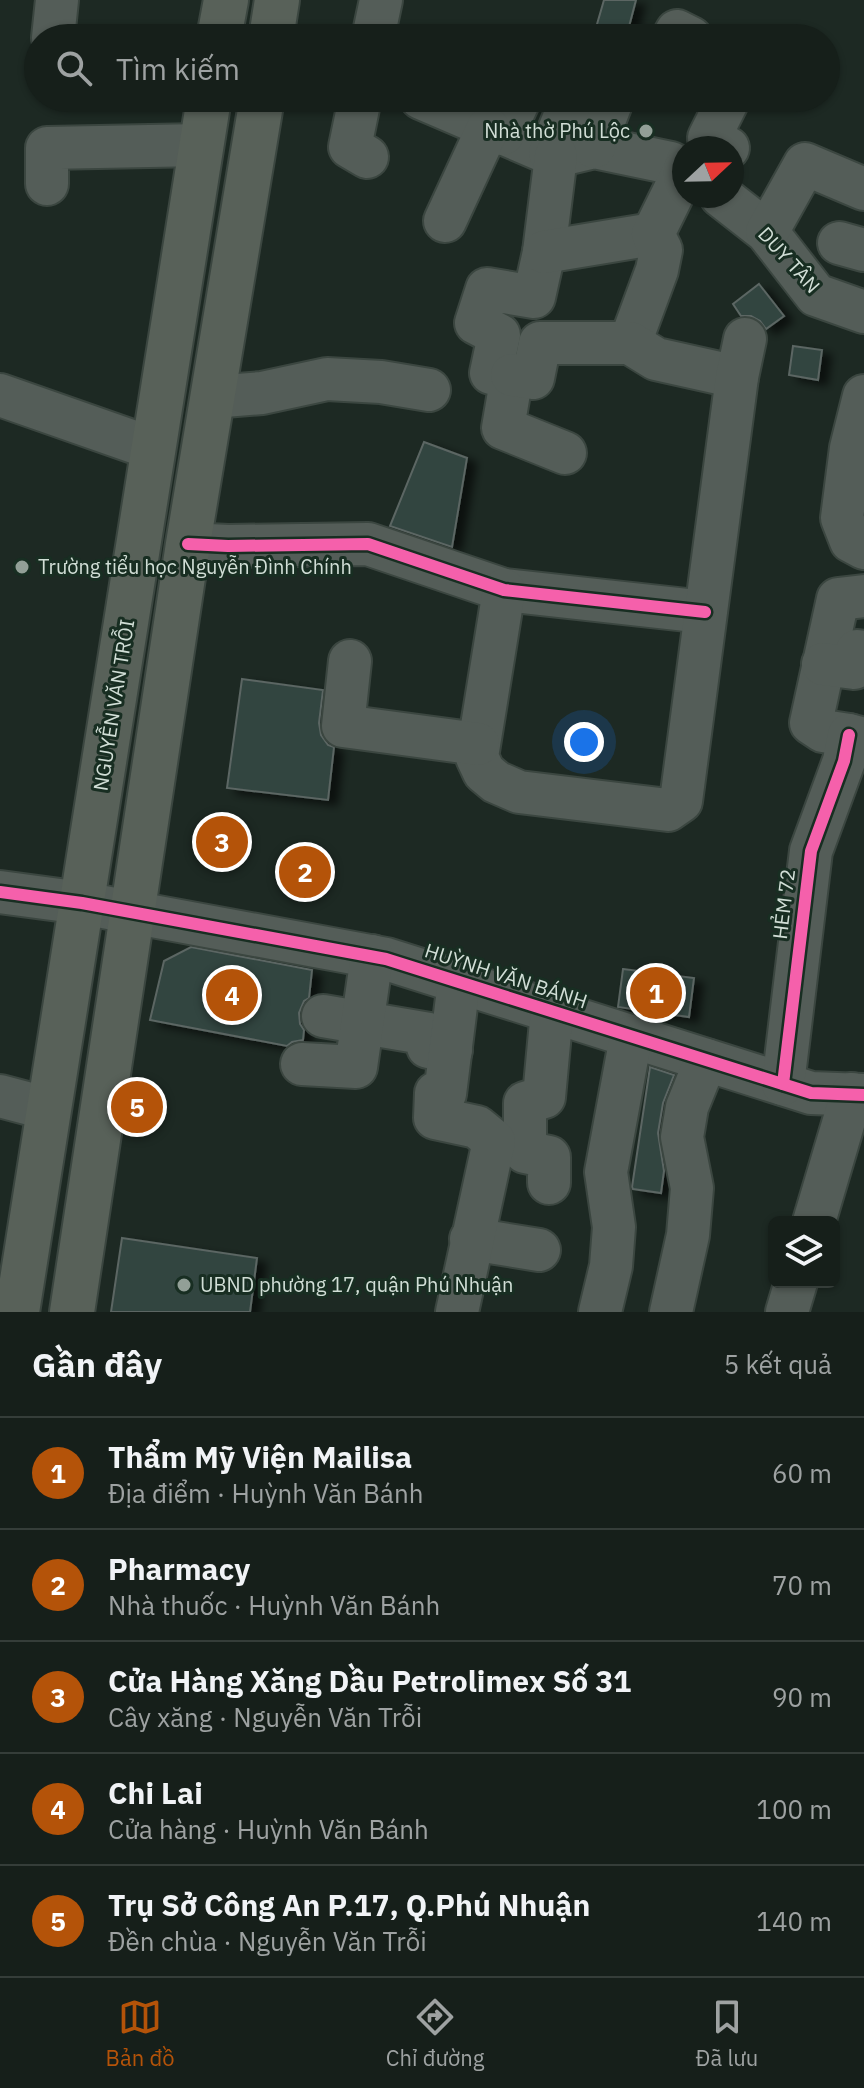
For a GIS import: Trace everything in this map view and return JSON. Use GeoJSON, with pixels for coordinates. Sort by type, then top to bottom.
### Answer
{"type":"FeatureCollection","features":[{"type":"Feature","properties":{"kind":"main road"},"geometry":{"type":"LineString","coordinates":[[222,24],[226,0]]}},
{"type":"Feature","properties":{"kind":"main road"},"geometry":{"type":"LineString","coordinates":[[273,24],[277,0]]}},
{"type":"Feature","properties":{"kind":"main road","name":"NGUYỄN VĂN TRỖI"},"geometry":{"type":"LineString","coordinates":[[17,1312],[207,112]]}},
{"type":"Feature","properties":{"kind":"main road"},"geometry":{"type":"LineString","coordinates":[[72,1312],[188,544],[260,112]]}},
{"type":"Feature","properties":{"kind":"street"},"geometry":{"type":"LineString","coordinates":[[54,24],[57,0]]}},
{"type":"Feature","properties":{"kind":"street"},"geometry":{"type":"LineString","coordinates":[[376,24],[381,0]]}},
{"type":"Feature","properties":{"kind":"street"},"geometry":{"type":"LineString","coordinates":[[357,112],[350,147],[367,157]]}},
{"type":"Feature","properties":{"kind":"street"},"geometry":{"type":"LineString","coordinates":[[474,112],[504,120],[567,152],[672,164]]}},
{"type":"Feature","properties":{"kind":"street"},"geometry":{"type":"LineString","coordinates":[[504,590],[478,744],[477,757],[484,772],[496,782],[519,792],[668,810],[681,801],[741,358],[656,359],[630,343],[540,343],[533,378],[491,373],[499,335],[476,323],[487,289],[534,297],[567,152],[571,112]]}},
{"type":"Feature","properties":{"kind":"street"},"geometry":{"type":"LineString","coordinates":[[567,152],[601,112]]}},
{"type":"Feature","properties":{"kind":"street"},"geometry":{"type":"LineString","coordinates":[[710,136],[722,112]]}},
{"type":"Feature","properties":{"kind":"street"},"geometry":{"type":"LineString","coordinates":[[445,221],[504,120]]}},
{"type":"Feature","properties":{"kind":"street"},"geometry":{"type":"LineString","coordinates":[[48,151],[201,145]]}},
{"type":"Feature","properties":{"kind":"street"},"geometry":{"type":"LineString","coordinates":[[744,157],[752,161],[744,173]]}},
{"type":"Feature","properties":{"kind":"street"},"geometry":{"type":"LineString","coordinates":[[767,232],[805,164],[864,189]]}},
{"type":"Feature","properties":{"kind":"street"},"geometry":{"type":"LineString","coordinates":[[653,234],[672,195]]}},
{"type":"Feature","properties":{"kind":"street","name":"DUY TÂN"},"geometry":{"type":"LineString","coordinates":[[740,208],[767,232],[816,295],[864,312]]}},
{"type":"Feature","properties":{"kind":"street"},"geometry":{"type":"LineString","coordinates":[[544,252],[653,234]]}},
{"type":"Feature","properties":{"kind":"street"},"geometry":{"type":"LineString","coordinates":[[630,343],[657,270],[661,250],[653,234]]}},
{"type":"Feature","properties":{"kind":"street"},"geometry":{"type":"LineString","coordinates":[[512,375],[503,428],[565,453]]}},
{"type":"Feature","properties":{"kind":"street"},"geometry":{"type":"LineString","coordinates":[[212,397],[262,393],[327,379],[381,382],[429,390]]}},
{"type":"Feature","properties":{"kind":"street"},"geometry":{"type":"LineString","coordinates":[[0,395],[154,449]]}},
{"type":"Feature","properties":{"kind":"street"},"geometry":{"type":"LineString","coordinates":[[864,396],[851,448],[842,518],[851,541],[864,548]]}},
{"type":"Feature","properties":{"kind":"street"},"geometry":{"type":"LineString","coordinates":[[188,544],[368,544],[504,590],[705,612]]}},
{"type":"Feature","properties":{"kind":"street"},"geometry":{"type":"LineString","coordinates":[[857,737],[823,731],[811,723],[838,599],[864,596]]}},
{"type":"Feature","properties":{"kind":"street"},"geometry":{"type":"LineString","coordinates":[[823,664],[854,668],[857,651],[864,652]]}},
{"type":"Feature","properties":{"kind":"street"},"geometry":{"type":"LineString","coordinates":[[350,661],[343,726],[478,744]]}},
{"type":"Feature","properties":{"kind":"street","name":"HẺM 72"},"geometry":{"type":"LineString","coordinates":[[783,1084],[811,851],[844,761],[857,737]]}},
{"type":"Feature","properties":{"kind":"street"},"geometry":{"type":"LineString","coordinates":[[0,892],[82,903]]}},
{"type":"Feature","properties":{"kind":"street","name":"HUỲNH VĂN BÁNH"},"geometry":{"type":"LineString","coordinates":[[82,903],[386,959],[811,1093],[858,1095]]}},
{"type":"Feature","properties":{"kind":"street"},"geometry":{"type":"LineString","coordinates":[[302,1064],[356,1067],[355,1021],[372,956]]}},
{"type":"Feature","properties":{"kind":"street"},"geometry":{"type":"LineString","coordinates":[[457,1312],[494,1141],[477,1127],[435,1118],[436,1093],[445,1094],[459,982]]}},
{"type":"Feature","properties":{"kind":"street"},"geometry":{"type":"LineString","coordinates":[[549,1183],[549,1157],[525,1152],[525,1103],[544,1097],[552,1011]]}},
{"type":"Feature","properties":{"kind":"street"},"geometry":{"type":"LineString","coordinates":[[355,1021],[429,1034],[428,1047],[451,1050]]}},
{"type":"Feature","properties":{"kind":"street"},"geometry":{"type":"LineString","coordinates":[[355,1021],[373,1086]]}},
{"type":"Feature","properties":{"kind":"street"},"geometry":{"type":"LineString","coordinates":[[600,1312],[611,1266],[614,1227],[606,1172],[631,1037]]}},
{"type":"Feature","properties":{"kind":"street"},"geometry":{"type":"LineString","coordinates":[[671,1312],[688,1235],[692,1188],[682,1137],[687,1107],[706,1060]]}},
{"type":"Feature","properties":{"kind":"street"},"geometry":{"type":"LineString","coordinates":[[816,1216],[858,1095]]}},
{"type":"Feature","properties":{"kind":"street"},"geometry":{"type":"LineString","coordinates":[[0,1096],[49,1109]]}},
{"type":"Feature","properties":{"kind":"street"},"geometry":{"type":"LineString","coordinates":[[487,1170],[523,1181],[608,1189]]}},
{"type":"Feature","properties":{"kind":"street"},"geometry":{"type":"LineString","coordinates":[[471,1239],[539,1250]]}},
{"type":"Feature","properties":{"kind":"street"},"geometry":{"type":"LineString","coordinates":[[787,1312],[794,1288]]}},
{"type":"Feature","properties":{"kind":"building"},"geometry":{"type":"Polygon","coordinates":[[[604,0],[636,0],[630,24],[597,24],[604,0]]]}},
{"type":"Feature","properties":{"kind":"building"},"geometry":{"type":"Polygon","coordinates":[[[759,284],[784,316],[766,329],[751,316],[741,316],[733,304],[759,284]]]}},
{"type":"Feature","properties":{"kind":"building"},"geometry":{"type":"Polygon","coordinates":[[[793,346],[822,350],[818,380],[789,375],[793,346]]]}},
{"type":"Feature","properties":{"kind":"building"},"geometry":{"type":"Polygon","coordinates":[[[424,442],[467,458],[452,547],[390,526],[424,442]]]}},
{"type":"Feature","properties":{"kind":"building"},"geometry":{"type":"Polygon","coordinates":[[[242,679],[323,690],[319,723],[321,735],[328,745],[334,747],[328,800],[227,788],[242,679]]]}},
{"type":"Feature","properties":{"kind":"building"},"geometry":{"type":"Polygon","coordinates":[[[191,947],[312,970],[309,998],[304,1001],[299,1013],[304,1030],[303,1040],[287,1046],[150,1020],[164,961],[191,947]]]}},
{"type":"Feature","properties":{"kind":"building"},"geometry":{"type":"Polygon","coordinates":[[[623,969],[694,978],[689,1017],[618,1007],[623,969]]]}},
{"type":"Feature","properties":{"kind":"building"},"geometry":{"type":"Polygon","coordinates":[[[650,1067],[674,1075],[663,1103],[658,1133],[664,1171],[661,1193],[632,1187],[650,1067]]]}},
{"type":"Feature","properties":{"kind":"building","name":"UBND phường 17, quận Phú Nhuận"},"geometry":{"type":"Polygon","coordinates":[[[122,1238],[257,1258],[250,1312],[111,1312],[122,1238]]]}},
{"type":"Feature","properties":{"kind":"cycle path"},"geometry":{"type":"LineString","coordinates":[[188,544],[368,544],[504,590],[705,612]]}},
{"type":"Feature","properties":{"kind":"cycle path"},"geometry":{"type":"LineString","coordinates":[[783,1084],[811,851],[844,761],[849,735]]}},
{"type":"Feature","properties":{"kind":"cycle path"},"geometry":{"type":"LineString","coordinates":[[0,892],[82,903],[386,959],[811,1093],[864,1095]]}},
{"type":"Feature","properties":{"kind":"place","name":"Nhà thờ Phú Lộc"},"geometry":{"type":"Point","coordinates":[646,131]}},
{"type":"Feature","properties":{"kind":"place","name":"Trường tiểu học Nguyễn Đình Chính"},"geometry":{"type":"Point","coordinates":[22,567]}},
{"type":"Feature","properties":{"kind":"place","name":"Cửa Hàng Xăng Dầu Petrolimex Số 31"},"geometry":{"type":"Point","coordinates":[222,842]}},
{"type":"Feature","properties":{"kind":"place","name":"Pharmacy"},"geometry":{"type":"Point","coordinates":[305,872]}},
{"type":"Feature","properties":{"kind":"place","name":"Thẩm Mỹ Viện Mailisa"},"geometry":{"type":"Point","coordinates":[656,993]}},
{"type":"Feature","properties":{"kind":"place","name":"Chi Lai"},"geometry":{"type":"Point","coordinates":[232,995]}},
{"type":"Feature","properties":{"kind":"place","name":"Trụ Sở Công An P.17, Q.Phú Nhuận"},"geometry":{"type":"Point","coordinates":[137,1107]}},
{"type":"Feature","properties":{"kind":"place","name":"UBND phường 17, quận Phú Nhuận"},"geometry":{"type":"Point","coordinates":[184,1285]}}]}
